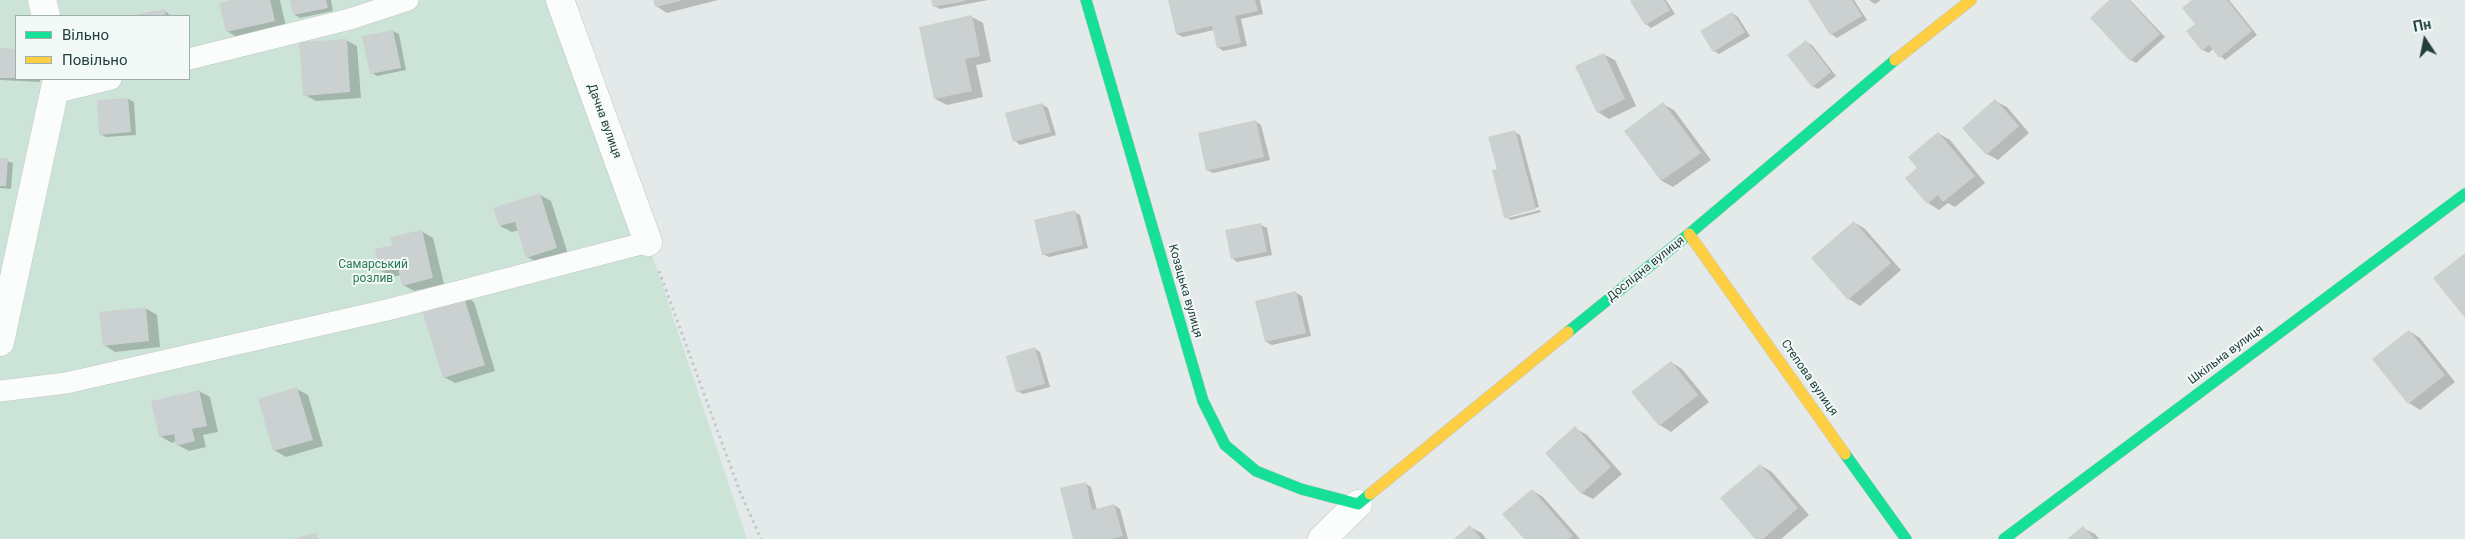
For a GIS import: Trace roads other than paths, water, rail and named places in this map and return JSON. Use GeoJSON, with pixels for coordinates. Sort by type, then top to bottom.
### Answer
{"type":"FeatureCollection","features":[{"type":"Feature","properties":{"kind":"street"},"geometry":{"type":"LineString","coordinates":[[42,0],[46,15]]}},
{"type":"Feature","properties":{"kind":"street","name":"Дачна вулиця"},"geometry":{"type":"LineString","coordinates":[[560,0],[648,242]]}},
{"type":"Feature","properties":{"kind":"street","name":"Козацька вулиця"},"geometry":{"type":"LineString","coordinates":[[1086,0],[1203,401],[1225,446],[1256,471],[1301,489],[1358,504]]}},
{"type":"Feature","properties":{"kind":"street","name":"Дослідна вулиця"},"geometry":{"type":"LineString","coordinates":[[1322,539],[1358,504],[1689,234],[1891,62],[1971,0]]}},
{"type":"Feature","properties":{"kind":"street"},"geometry":{"type":"LineString","coordinates":[[0,342],[55,86]]}},
{"type":"Feature","properties":{"kind":"street","name":"Шкільна вулиця"},"geometry":{"type":"LineString","coordinates":[[2004,539],[2465,194]]}},
{"type":"Feature","properties":{"kind":"street","name":"Степова вулиця"},"geometry":{"type":"LineString","coordinates":[[1689,234],[1906,539]]}},
{"type":"Feature","properties":{"kind":"lane"},"geometry":{"type":"LineString","coordinates":[[190,59],[350,19],[408,0]]}},
{"type":"Feature","properties":{"kind":"lane"},"geometry":{"type":"LineString","coordinates":[[55,86],[103,80]]}},
{"type":"Feature","properties":{"kind":"lane"},"geometry":{"type":"LineString","coordinates":[[0,391],[66,383],[95,377],[391,309],[648,242]]}},
{"type":"Feature","properties":{"kind":"park label","name":"Самарський розлив"},"geometry":{"type":"Point","coordinates":[373,272]}}]}
